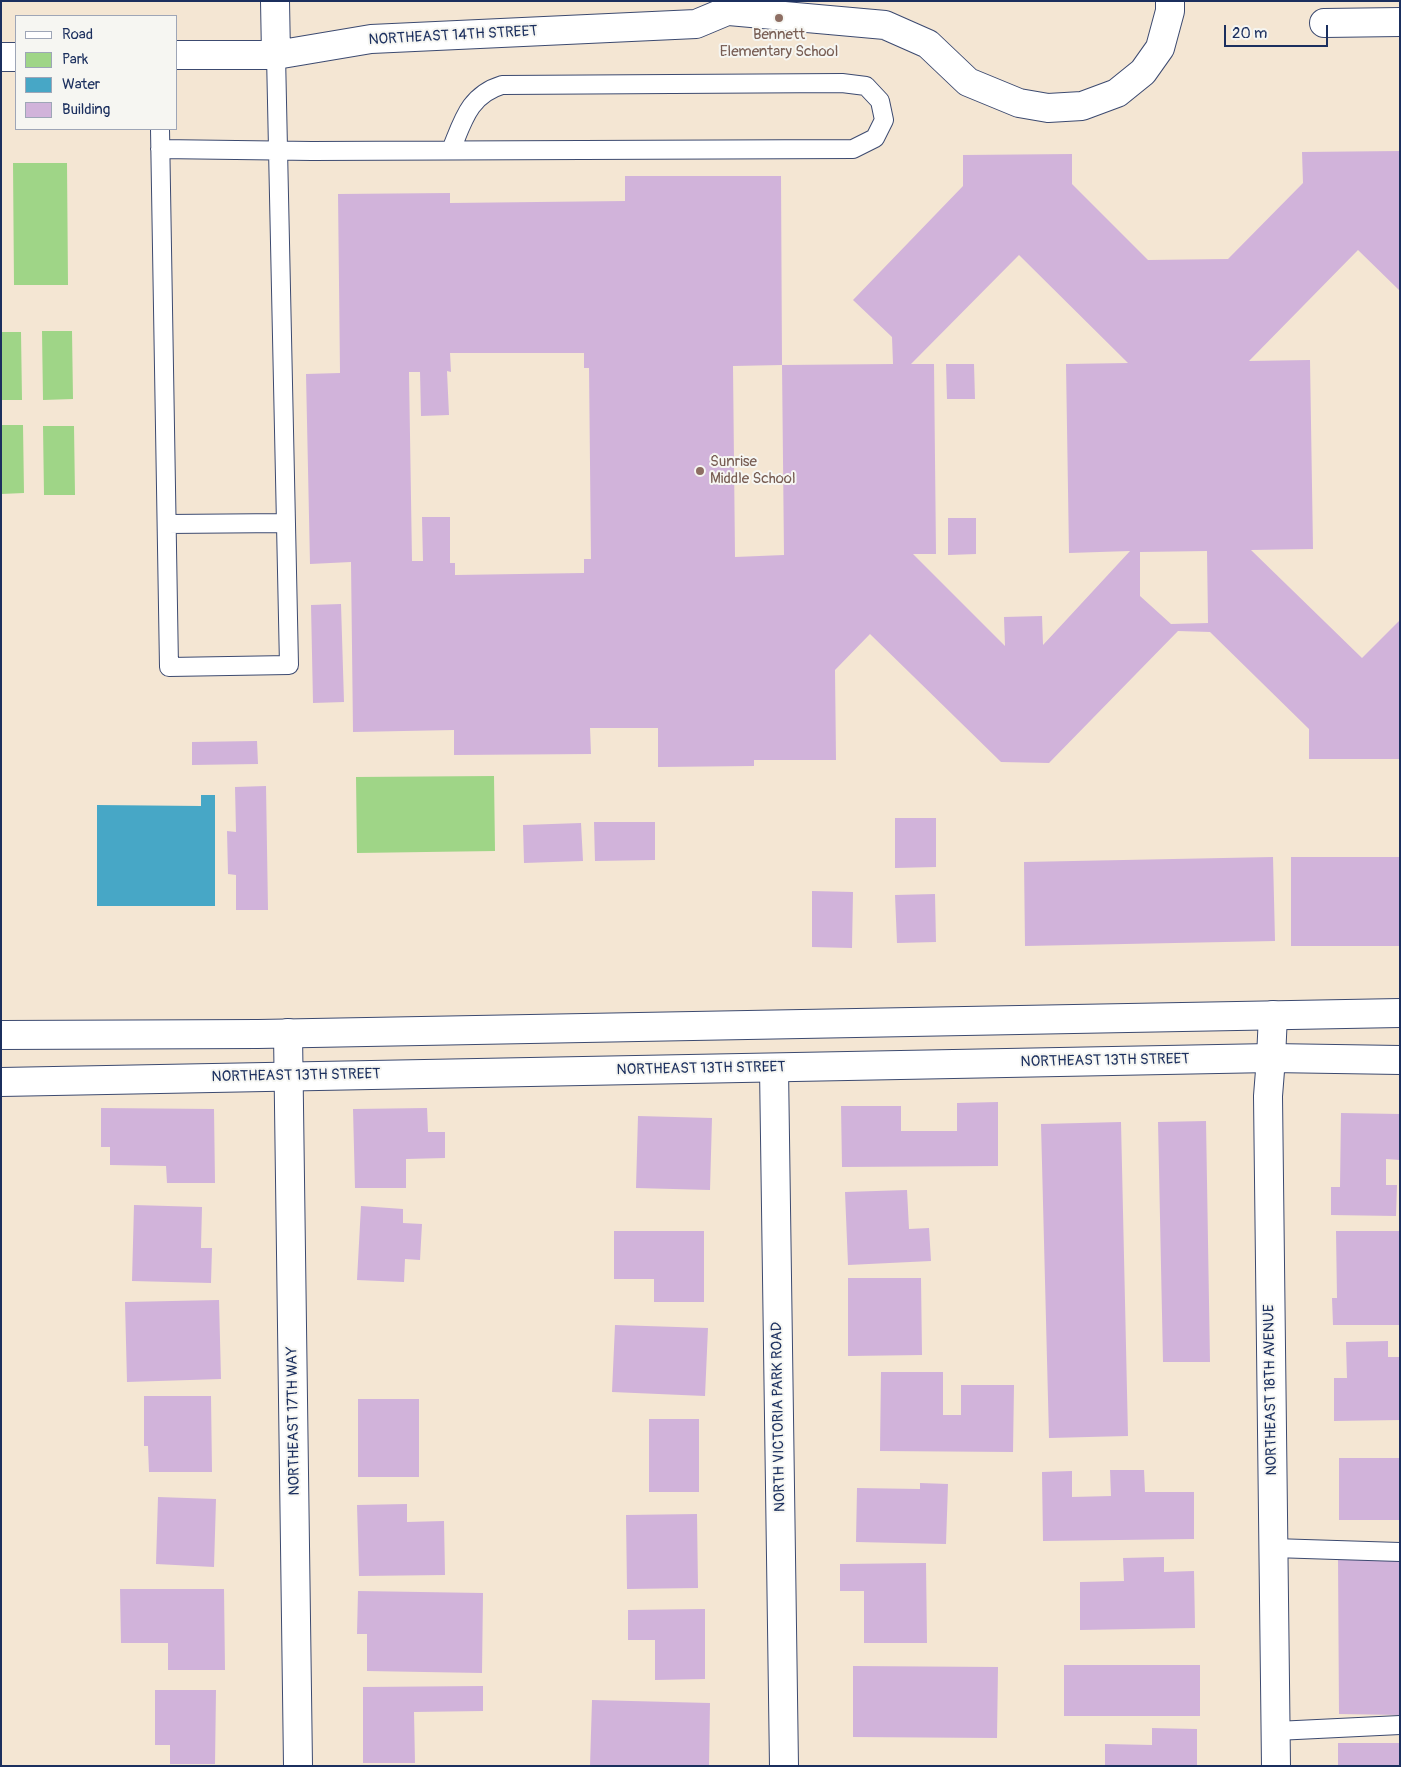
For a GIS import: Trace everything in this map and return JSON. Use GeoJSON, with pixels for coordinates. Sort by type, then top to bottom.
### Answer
{"type":"FeatureCollection","features":[{"type":"Feature","properties":{"kind":"street"},"geometry":{"type":"LineString","coordinates":[[275,1],[276,55]]}},
{"type":"Feature","properties":{"kind":"street","name":"NORTHEAST 14TH STREET"},"geometry":{"type":"LineString","coordinates":[[178,56],[276,55],[371,39],[696,24],[739,6],[885,25],[928,44],[968,82],[1019,102],[1048,108],[1082,106],[1117,93],[1143,72],[1160,48],[1170,11],[1170,1]]}},
{"type":"Feature","properties":{"kind":"street"},"geometry":{"type":"LineString","coordinates":[[1324,23],[1400,22]]}},
{"type":"Feature","properties":{"kind":"street"},"geometry":{"type":"LineString","coordinates":[[1,57],[15,57]]}},
{"type":"Feature","properties":{"kind":"street"},"geometry":{"type":"LineString","coordinates":[[1,1035],[288,1033],[1400,1013]]}},
{"type":"Feature","properties":{"kind":"street","name":"NORTHEAST 18TH AVENUE"},"geometry":{"type":"LineString","coordinates":[[1273,1015],[1272,1058],[1268,1096],[1276,1766]]}},
{"type":"Feature","properties":{"kind":"street","name":"NORTHEAST 17TH WAY"},"geometry":{"type":"LineString","coordinates":[[288,1033],[298,1766]]}},
{"type":"Feature","properties":{"kind":"street","name":"NORTHEAST 13TH STREET"},"geometry":{"type":"LineString","coordinates":[[1,1082],[1272,1058],[1400,1060]]}},
{"type":"Feature","properties":{"kind":"street","name":"NORTH VICTORIA PARK ROAD"},"geometry":{"type":"LineString","coordinates":[[774,1068],[784,1766]]}},
{"type":"Feature","properties":{"kind":"lane"},"geometry":{"type":"LineString","coordinates":[[160,130],[169,666],[289,665],[276,55]]}},
{"type":"Feature","properties":{"kind":"lane"},"geometry":{"type":"LineString","coordinates":[[160,149],[278,151],[853,150],[875,138],[884,120],[880,101],[866,86],[842,83],[502,85],[490,89],[477,98],[467,112],[451,150]]}},
{"type":"Feature","properties":{"kind":"lane"},"geometry":{"type":"LineString","coordinates":[[167,524],[286,523]]}},
{"type":"Feature","properties":{"kind":"lane"},"geometry":{"type":"LineString","coordinates":[[1273,1548],[1400,1552]]}},
{"type":"Feature","properties":{"kind":"lane"},"geometry":{"type":"LineString","coordinates":[[1276,1731],[1400,1724]]}},
{"type":"Feature","properties":{"kind":"green space"},"geometry":{"type":"Polygon","coordinates":[[[13,163],[67,163],[68,285],[14,285],[13,163]]]}},
{"type":"Feature","properties":{"kind":"green space"},"geometry":{"type":"Polygon","coordinates":[[[42,331],[72,331],[73,399],[43,400],[42,331]]]}},
{"type":"Feature","properties":{"kind":"green space"},"geometry":{"type":"Polygon","coordinates":[[[1,332],[21,332],[22,400],[1,400],[1,332]]]}},
{"type":"Feature","properties":{"kind":"green space"},"geometry":{"type":"Polygon","coordinates":[[[1,425],[23,425],[24,493],[1,494],[1,425]]]}},
{"type":"Feature","properties":{"kind":"green space"},"geometry":{"type":"Polygon","coordinates":[[[43,426],[74,426],[75,495],[44,495],[43,426]]]}},
{"type":"Feature","properties":{"kind":"green space"},"geometry":{"type":"Polygon","coordinates":[[[494,776],[495,851],[357,853],[356,777],[494,776]]]}},
{"type":"Feature","properties":{"kind":"water"},"geometry":{"type":"Polygon","coordinates":[[[201,795],[215,795],[215,906],[97,906],[97,805],[201,806],[201,795]]]}},
{"type":"Feature","properties":{"kind":"building"},"geometry":{"type":"Polygon","coordinates":[[[1400,151],[1400,291],[1358,250],[1249,361],[1310,360],[1313,549],[1251,550],[1362,658],[1400,620],[1400,759],[1309,759],[1309,729],[1210,632],[1178,631],[1049,763],[1001,762],[870,634],[835,670],[836,760],[754,760],[754,766],[658,767],[658,728],[590,728],[591,754],[454,755],[454,730],[353,732],[351,562],[310,564],[306,374],[340,373],[338,194],[450,193],[450,203],[625,201],[625,176],[781,176],[782,365],[893,364],[892,337],[853,300],[963,186],[963,155],[1072,154],[1072,184],[1148,260],[1228,259],[1303,183],[1302,152],[1400,151]],[[1019,255],[911,364],[934,364],[936,554],[913,554],[1005,646],[1004,617],[1042,616],[1043,645],[1130,551],[1069,553],[1066,364],[1128,363],[1019,255]],[[450,353],[451,372],[447,371],[449,415],[421,416],[420,372],[409,372],[412,561],[423,561],[422,517],[450,517],[450,563],[455,563],[455,575],[584,573],[584,559],[591,559],[589,368],[584,368],[584,353],[450,353]],[[782,365],[733,366],[735,557],[784,555],[782,365]],[[1207,551],[1140,552],[1140,596],[1171,624],[1208,623],[1207,551]]]}},
{"type":"Feature","properties":{"kind":"building"},"geometry":{"type":"Polygon","coordinates":[[[946,364],[974,364],[975,399],[947,399],[946,364]]]}},
{"type":"Feature","properties":{"kind":"building"},"geometry":{"type":"Polygon","coordinates":[[[948,518],[976,518],[976,554],[948,555],[948,518]]]}},
{"type":"Feature","properties":{"kind":"building"},"geometry":{"type":"Polygon","coordinates":[[[341,604],[344,702],[313,703],[311,605],[341,604]]]}},
{"type":"Feature","properties":{"kind":"building"},"geometry":{"type":"Polygon","coordinates":[[[257,741],[258,764],[192,765],[192,742],[257,741]]]}},
{"type":"Feature","properties":{"kind":"building"},"geometry":{"type":"Polygon","coordinates":[[[266,786],[268,910],[236,910],[236,875],[228,874],[227,831],[236,832],[235,787],[266,786]]]}},
{"type":"Feature","properties":{"kind":"building"},"geometry":{"type":"Polygon","coordinates":[[[895,818],[936,818],[936,867],[895,868],[895,818]]]}},
{"type":"Feature","properties":{"kind":"building"},"geometry":{"type":"Polygon","coordinates":[[[594,822],[655,822],[655,860],[595,861],[594,822]]]}},
{"type":"Feature","properties":{"kind":"building"},"geometry":{"type":"Polygon","coordinates":[[[581,823],[583,861],[524,863],[523,825],[581,823]]]}},
{"type":"Feature","properties":{"kind":"building"},"geometry":{"type":"Polygon","coordinates":[[[1273,857],[1275,941],[1025,946],[1024,862],[1273,857]]]}},
{"type":"Feature","properties":{"kind":"building"},"geometry":{"type":"Polygon","coordinates":[[[1291,857],[1400,857],[1400,946],[1291,946],[1291,857]]]}},
{"type":"Feature","properties":{"kind":"building"},"geometry":{"type":"Polygon","coordinates":[[[812,891],[853,892],[852,948],[812,947],[812,891]]]}},
{"type":"Feature","properties":{"kind":"building"},"geometry":{"type":"Polygon","coordinates":[[[935,894],[936,942],[897,943],[895,895],[935,894]]]}},
{"type":"Feature","properties":{"kind":"building"},"geometry":{"type":"Polygon","coordinates":[[[998,1102],[998,1166],[842,1167],[841,1106],[901,1106],[901,1131],[957,1131],[957,1103],[998,1102]]]}},
{"type":"Feature","properties":{"kind":"building"},"geometry":{"type":"Polygon","coordinates":[[[101,1108],[214,1109],[215,1183],[167,1183],[166,1166],[110,1165],[110,1147],[101,1147],[101,1108]]]}},
{"type":"Feature","properties":{"kind":"building"},"geometry":{"type":"Polygon","coordinates":[[[427,1108],[428,1132],[445,1132],[445,1158],[406,1159],[406,1188],[355,1188],[353,1109],[427,1108]]]}},
{"type":"Feature","properties":{"kind":"building"},"geometry":{"type":"Polygon","coordinates":[[[1341,1113],[1400,1114],[1400,1160],[1386,1159],[1386,1185],[1397,1185],[1396,1216],[1331,1215],[1331,1187],[1340,1187],[1341,1113]]]}},
{"type":"Feature","properties":{"kind":"building"},"geometry":{"type":"Polygon","coordinates":[[[638,1116],[712,1118],[710,1190],[636,1188],[638,1116]]]}},
{"type":"Feature","properties":{"kind":"building"},"geometry":{"type":"Polygon","coordinates":[[[1206,1121],[1210,1362],[1163,1362],[1158,1122],[1206,1121]]]}},
{"type":"Feature","properties":{"kind":"building"},"geometry":{"type":"Polygon","coordinates":[[[1121,1122],[1128,1436],[1049,1438],[1041,1124],[1121,1122]]]}},
{"type":"Feature","properties":{"kind":"building"},"geometry":{"type":"Polygon","coordinates":[[[907,1190],[909,1229],[929,1228],[931,1261],[848,1265],[845,1192],[907,1190]]]}},
{"type":"Feature","properties":{"kind":"building"},"geometry":{"type":"Polygon","coordinates":[[[134,1205],[202,1207],[201,1248],[212,1248],[211,1283],[132,1281],[134,1205]]]}},
{"type":"Feature","properties":{"kind":"building"},"geometry":{"type":"Polygon","coordinates":[[[361,1206],[403,1209],[403,1223],[422,1224],[420,1260],[405,1259],[404,1282],[357,1280],[361,1206]]]}},
{"type":"Feature","properties":{"kind":"building"},"geometry":{"type":"Polygon","coordinates":[[[614,1231],[704,1231],[704,1302],[654,1302],[654,1279],[614,1279],[614,1231]]]}},
{"type":"Feature","properties":{"kind":"building"},"geometry":{"type":"Polygon","coordinates":[[[1336,1231],[1400,1231],[1400,1325],[1333,1325],[1332,1298],[1337,1298],[1336,1231]]]}},
{"type":"Feature","properties":{"kind":"building"},"geometry":{"type":"Polygon","coordinates":[[[848,1278],[921,1278],[922,1355],[848,1356],[848,1278]]]}},
{"type":"Feature","properties":{"kind":"building"},"geometry":{"type":"Polygon","coordinates":[[[219,1300],[221,1379],[127,1382],[125,1302],[219,1300]]]}},
{"type":"Feature","properties":{"kind":"building"},"geometry":{"type":"Polygon","coordinates":[[[615,1325],[708,1328],[705,1396],[612,1392],[615,1325]]]}},
{"type":"Feature","properties":{"kind":"building"},"geometry":{"type":"Polygon","coordinates":[[[1388,1341],[1388,1357],[1400,1357],[1400,1420],[1334,1421],[1334,1378],[1347,1378],[1346,1342],[1388,1341]]]}},
{"type":"Feature","properties":{"kind":"building"},"geometry":{"type":"Polygon","coordinates":[[[881,1372],[943,1372],[943,1415],[961,1415],[961,1385],[1014,1385],[1013,1452],[880,1451],[881,1372]]]}},
{"type":"Feature","properties":{"kind":"building"},"geometry":{"type":"Polygon","coordinates":[[[144,1396],[211,1396],[212,1472],[149,1472],[148,1446],[144,1446],[144,1396]]]}},
{"type":"Feature","properties":{"kind":"building"},"geometry":{"type":"Polygon","coordinates":[[[358,1399],[419,1399],[419,1477],[358,1477],[358,1399]]]}},
{"type":"Feature","properties":{"kind":"building"},"geometry":{"type":"Polygon","coordinates":[[[649,1419],[699,1419],[699,1492],[649,1492],[649,1419]]]}},
{"type":"Feature","properties":{"kind":"building"},"geometry":{"type":"Polygon","coordinates":[[[1339,1458],[1400,1458],[1400,1520],[1339,1520],[1339,1458]]]}},
{"type":"Feature","properties":{"kind":"building"},"geometry":{"type":"Polygon","coordinates":[[[1110,1470],[1144,1470],[1145,1492],[1194,1492],[1194,1539],[1043,1541],[1042,1472],[1072,1471],[1072,1497],[1111,1496],[1110,1470]]]}},
{"type":"Feature","properties":{"kind":"building"},"geometry":{"type":"Polygon","coordinates":[[[920,1483],[948,1484],[946,1544],[856,1542],[857,1488],[920,1489],[920,1483]]]}},
{"type":"Feature","properties":{"kind":"building"},"geometry":{"type":"Polygon","coordinates":[[[158,1497],[216,1499],[214,1567],[156,1564],[158,1497]]]}},
{"type":"Feature","properties":{"kind":"building"},"geometry":{"type":"Polygon","coordinates":[[[407,1504],[407,1522],[444,1521],[445,1575],[359,1576],[357,1505],[407,1504]]]}},
{"type":"Feature","properties":{"kind":"building"},"geometry":{"type":"Polygon","coordinates":[[[697,1514],[698,1588],[627,1589],[626,1515],[697,1514]]]}},
{"type":"Feature","properties":{"kind":"building"},"geometry":{"type":"Polygon","coordinates":[[[1164,1557],[1164,1572],[1194,1571],[1195,1628],[1080,1630],[1080,1582],[1124,1581],[1123,1558],[1164,1557]]]}},
{"type":"Feature","properties":{"kind":"building"},"geometry":{"type":"Polygon","coordinates":[[[1338,1559],[1400,1559],[1400,1715],[1339,1714],[1338,1559]]]}},
{"type":"Feature","properties":{"kind":"building"},"geometry":{"type":"Polygon","coordinates":[[[926,1563],[927,1643],[864,1643],[864,1591],[840,1591],[840,1564],[926,1563]]]}},
{"type":"Feature","properties":{"kind":"building"},"geometry":{"type":"Polygon","coordinates":[[[120,1589],[224,1589],[225,1670],[168,1670],[168,1643],[121,1643],[120,1589]]]}},
{"type":"Feature","properties":{"kind":"building"},"geometry":{"type":"Polygon","coordinates":[[[358,1591],[483,1593],[482,1673],[367,1671],[367,1634],[357,1634],[358,1591]]]}},
{"type":"Feature","properties":{"kind":"building"},"geometry":{"type":"Polygon","coordinates":[[[705,1609],[705,1679],[655,1680],[655,1640],[628,1640],[628,1610],[705,1609]]]}},
{"type":"Feature","properties":{"kind":"building"},"geometry":{"type":"Polygon","coordinates":[[[1064,1665],[1200,1665],[1200,1716],[1064,1716],[1064,1665]]]}},
{"type":"Feature","properties":{"kind":"building"},"geometry":{"type":"Polygon","coordinates":[[[853,1666],[998,1667],[997,1738],[853,1737],[853,1666]]]}},
{"type":"Feature","properties":{"kind":"building"},"geometry":{"type":"Polygon","coordinates":[[[483,1686],[483,1711],[414,1712],[415,1763],[363,1763],[363,1687],[483,1686]]]}},
{"type":"Feature","properties":{"kind":"building"},"geometry":{"type":"Polygon","coordinates":[[[155,1690],[216,1690],[215,1764],[170,1764],[170,1745],[155,1745],[155,1690]]]}},
{"type":"Feature","properties":{"kind":"building"},"geometry":{"type":"Polygon","coordinates":[[[592,1700],[710,1703],[709,1766],[590,1766],[592,1700]]]}},
{"type":"Feature","properties":{"kind":"building"},"geometry":{"type":"Polygon","coordinates":[[[1152,1728],[1197,1729],[1197,1766],[1105,1766],[1105,1744],[1152,1745],[1152,1728]]]}},
{"type":"Feature","properties":{"kind":"building"},"geometry":{"type":"Polygon","coordinates":[[[1338,1743],[1400,1743],[1400,1766],[1338,1766],[1338,1743]]]}},
{"type":"Feature","properties":{"kind":"place","name":"Bennett Elementary School"},"geometry":{"type":"Point","coordinates":[779,18]}},
{"type":"Feature","properties":{"kind":"place","name":"Sunrise Middle School"},"geometry":{"type":"Point","coordinates":[700,471]}}]}
